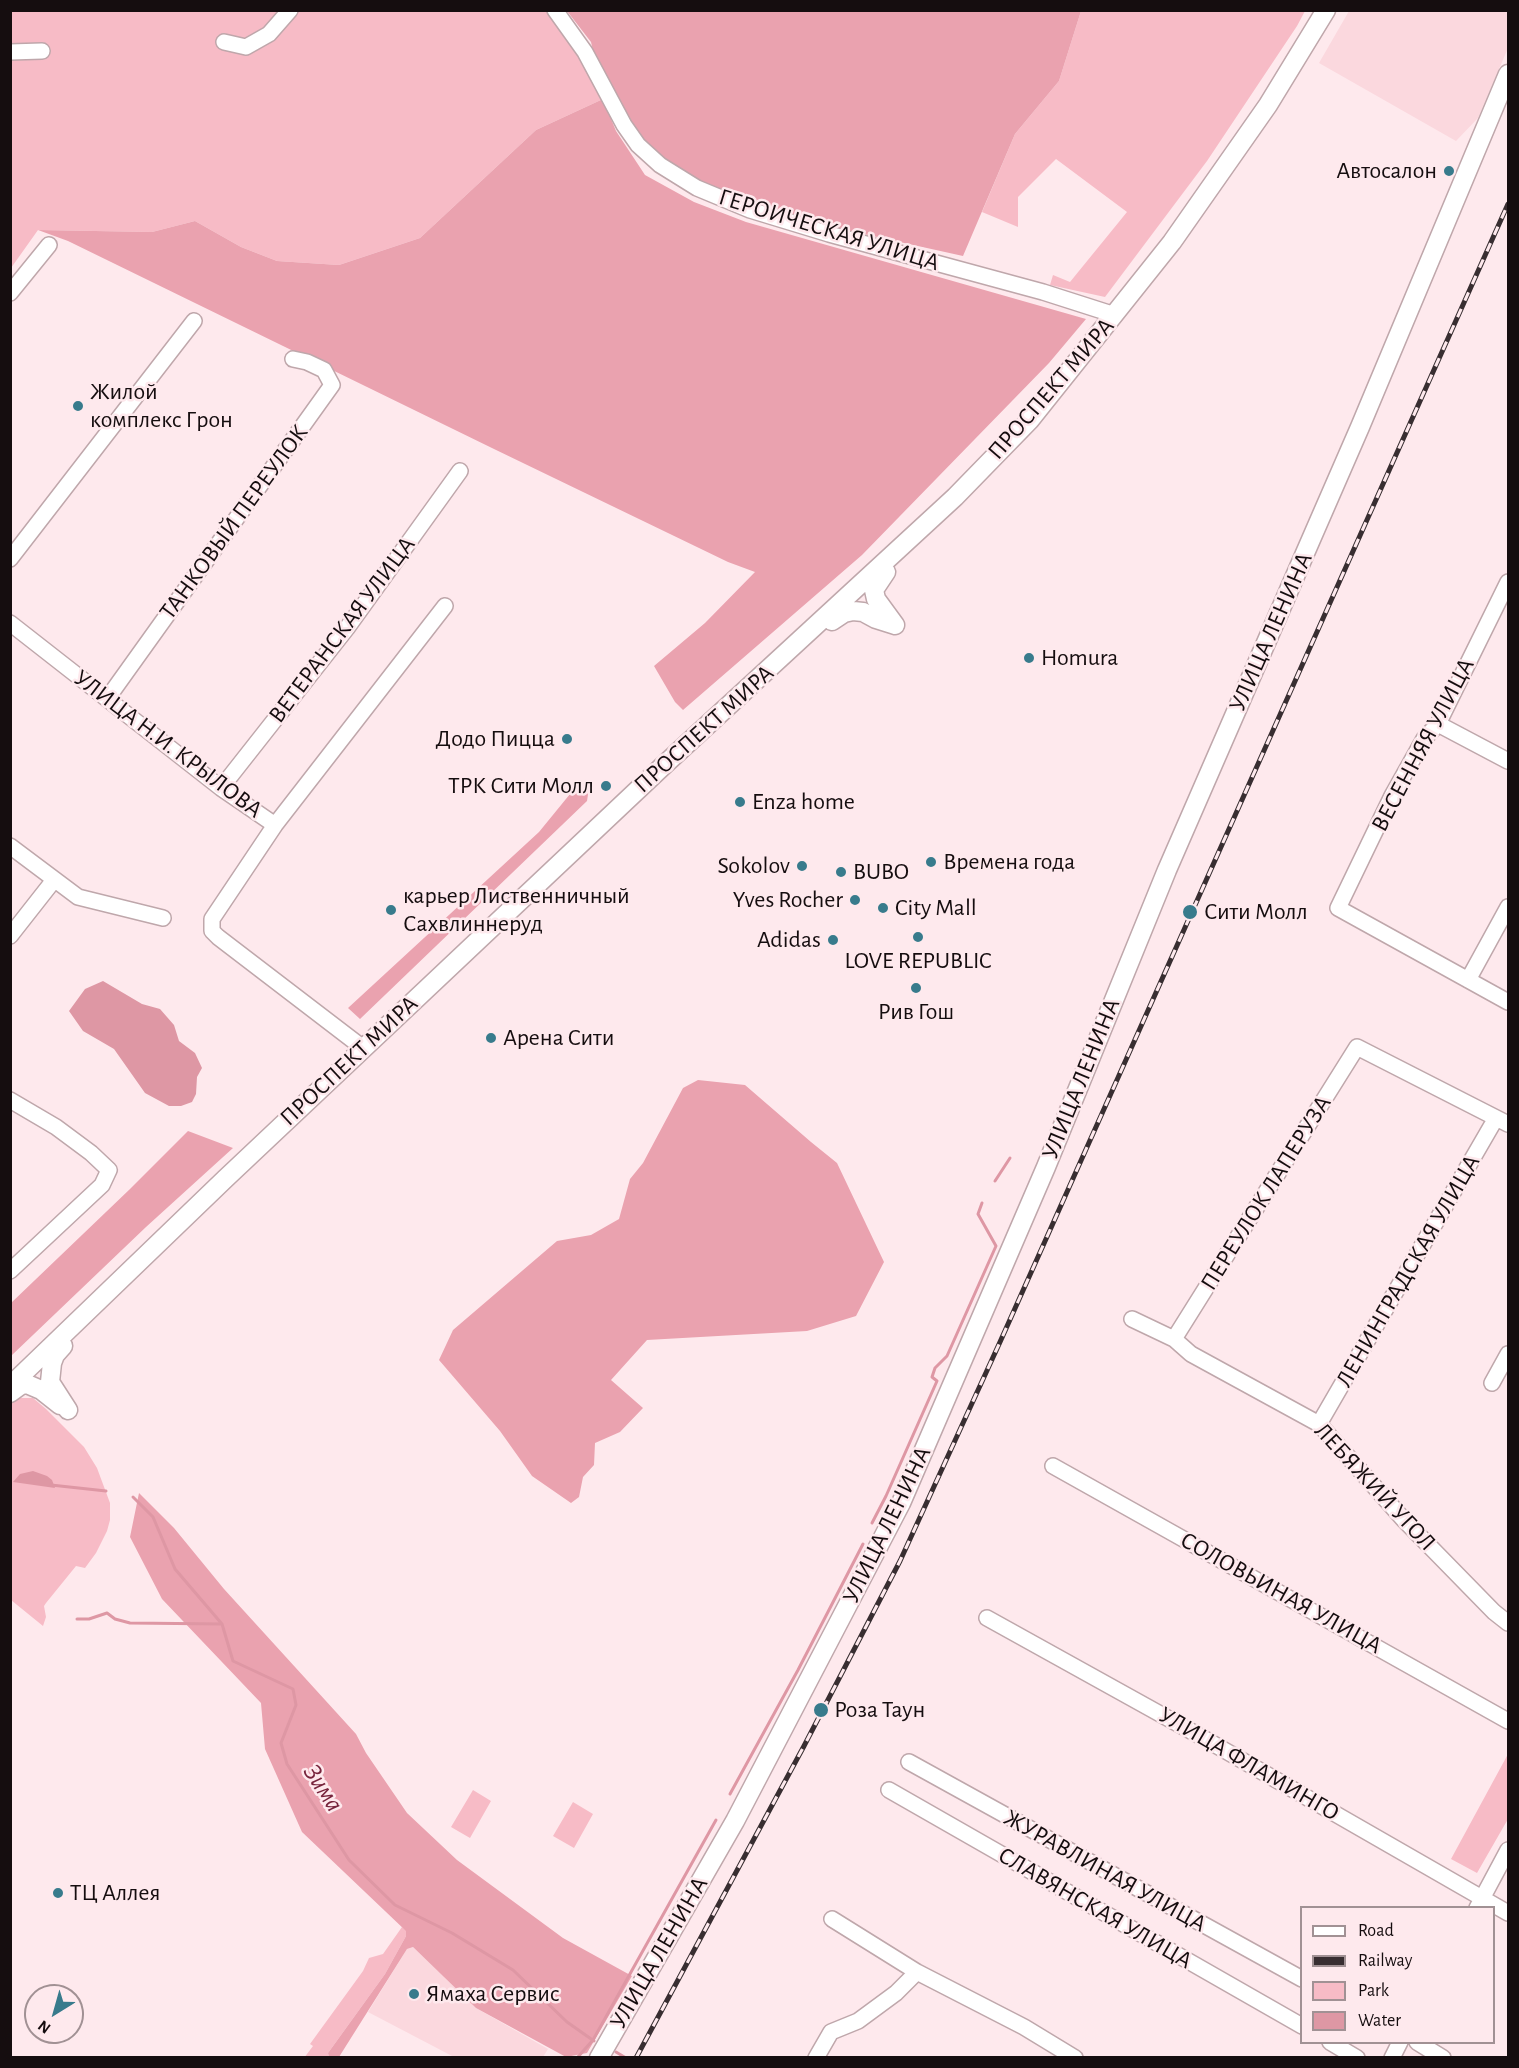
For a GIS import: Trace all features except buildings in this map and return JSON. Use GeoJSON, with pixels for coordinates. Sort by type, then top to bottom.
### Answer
{"type":"FeatureCollection","features":[{"type":"Feature","properties":{"kind":"main road","name":"ПРОСПЕКТ МИРА"},"geometry":{"type":"LineString","coordinates":[[10,1386],[363,1048],[663,766],[915,535],[1030,420],[1172,242],[1268,105],[1326,10]]}},
{"type":"Feature","properties":{"kind":"main road","name":"УЛИЦА ЛЕНИНА"},"geometry":{"type":"LineString","coordinates":[[599,2058],[735,1821],[901,1503],[1046,1167],[1167,870],[1351,448],[1509,74]]}},
{"type":"Feature","properties":{"kind":"main road"},"geometry":{"type":"LineString","coordinates":[[897,627],[876,599],[874,590],[883,576],[903,556],[915,535]]}},
{"type":"Feature","properties":{"kind":"main road"},"geometry":{"type":"LineString","coordinates":[[852,593],[897,627]]}},
{"type":"Feature","properties":{"kind":"main road"},"geometry":{"type":"LineString","coordinates":[[789,651],[818,634],[836,618],[854,610],[897,627]]}},
{"type":"Feature","properties":{"kind":"main road"},"geometry":{"type":"LineString","coordinates":[[68,1410],[50,1382],[52,1363],[55,1355],[89,1321],[99,1302]]}},
{"type":"Feature","properties":{"kind":"main road"},"geometry":{"type":"LineString","coordinates":[[29,1370],[68,1410]]}},
{"type":"Feature","properties":{"kind":"main road"},"geometry":{"type":"LineString","coordinates":[[10,1393],[21,1385],[27,1384],[41,1390],[68,1410]]}},
{"type":"Feature","properties":{"kind":"street"},"geometry":{"type":"LineString","coordinates":[[224,42],[246,47],[269,34],[290,10]]}},
{"type":"Feature","properties":{"kind":"street","name":"ГЕРОИЧЕСКАЯ УЛИЦА"},"geometry":{"type":"LineString","coordinates":[[555,10],[585,52],[624,125],[638,145],[660,165],[697,188],[750,210],[829,234],[1044,292],[1115,315]]}},
{"type":"Feature","properties":{"kind":"street"},"geometry":{"type":"LineString","coordinates":[[10,52],[42,51]]}},
{"type":"Feature","properties":{"kind":"street"},"geometry":{"type":"LineString","coordinates":[[10,293],[49,244]]}},
{"type":"Feature","properties":{"kind":"street"},"geometry":{"type":"LineString","coordinates":[[10,559],[194,321]]}},
{"type":"Feature","properties":{"kind":"street","name":"ТАНКОВЫЙ ПЕРЕУЛОК"},"geometry":{"type":"LineString","coordinates":[[107,699],[332,385],[324,370],[307,362],[293,359]]}},
{"type":"Feature","properties":{"kind":"street","name":"ВЕТЕРАНСКАЯ УЛИЦА"},"geometry":{"type":"LineString","coordinates":[[221,788],[347,628],[460,471]]}},
{"type":"Feature","properties":{"kind":"street","name":"ВЕСЕННЯЯ УЛИЦА"},"geometry":{"type":"LineString","coordinates":[[1468,980],[1338,908],[1392,796],[1424,739],[1438,724],[1509,582]]}},
{"type":"Feature","properties":{"kind":"street"},"geometry":{"type":"LineString","coordinates":[[275,825],[446,606]]}},
{"type":"Feature","properties":{"kind":"street","name":"УЛИЦА Н.И. КРЫЛОВА"},"geometry":{"type":"LineString","coordinates":[[10,623],[221,788],[275,825],[212,919],[212,931],[363,1048]]}},
{"type":"Feature","properties":{"kind":"street"},"geometry":{"type":"LineString","coordinates":[[1438,724],[1509,761]]}},
{"type":"Feature","properties":{"kind":"street"},"geometry":{"type":"LineString","coordinates":[[10,846],[78,897],[163,918]]}},
{"type":"Feature","properties":{"kind":"street"},"geometry":{"type":"LineString","coordinates":[[10,936],[54,880]]}},
{"type":"Feature","properties":{"kind":"street"},"geometry":{"type":"LineString","coordinates":[[1509,907],[1468,980],[1509,1002]]}},
{"type":"Feature","properties":{"kind":"street","name":"ПЕРЕУЛОК ЛАПЕРУЗА"},"geometry":{"type":"LineString","coordinates":[[1174,1339],[1357,1047],[1502,1121]]}},
{"type":"Feature","properties":{"kind":"street"},"geometry":{"type":"LineString","coordinates":[[10,1100],[56,1127],[91,1153],[109,1170],[102,1185],[10,1270]]}},
{"type":"Feature","properties":{"kind":"street","name":"ЛЕНИНГРАДСКАЯ УЛИЦА"},"geometry":{"type":"LineString","coordinates":[[1319,1424],[1502,1121]]}},
{"type":"Feature","properties":{"kind":"street","name":"ЛЕБЯЖИЙ УГОЛ"},"geometry":{"type":"LineString","coordinates":[[1132,1319],[1174,1339],[1191,1354],[1319,1424],[1404,1520],[1494,1612],[1509,1623]]}},
{"type":"Feature","properties":{"kind":"street"},"geometry":{"type":"LineString","coordinates":[[1492,1383],[1509,1354]]}},
{"type":"Feature","properties":{"kind":"street","name":"СОЛОВЬИНАЯ УЛИЦА"},"geometry":{"type":"LineString","coordinates":[[1053,1466],[1509,1721]]}},
{"type":"Feature","properties":{"kind":"street","name":"УЛИЦА ФЛАМИНГО"},"geometry":{"type":"LineString","coordinates":[[987,1618],[1208,1741],[1480,1903]]}},
{"type":"Feature","properties":{"kind":"street","name":"ЖУРАВЛИНАЯ УЛИЦА"},"geometry":{"type":"LineString","coordinates":[[909,1762],[1300,1978]]}},
{"type":"Feature","properties":{"kind":"street","name":"СЛАВЯНСКАЯ УЛИЦА"},"geometry":{"type":"LineString","coordinates":[[889,1790],[1300,2025]]}},
{"type":"Feature","properties":{"kind":"street"},"geometry":{"type":"LineString","coordinates":[[1480,1903],[1509,1850]]}},
{"type":"Feature","properties":{"kind":"street"},"geometry":{"type":"LineString","coordinates":[[832,1919],[917,1972],[1024,2027],[1076,2058]]}},
{"type":"Feature","properties":{"kind":"street"},"geometry":{"type":"LineString","coordinates":[[816,2058],[831,2032],[858,2021],[896,1993],[917,1972]]}},
{"type":"Feature","properties":{"kind":"street"},"geometry":{"type":"LineString","coordinates":[[1332,2044],[1357,2058]]}},
{"type":"Feature","properties":{"kind":"street"},"geometry":{"type":"LineString","coordinates":[[1392,2058],[1399,2044]]}},
{"type":"Feature","properties":{"kind":"street"},"geometry":{"type":"LineString","coordinates":[[1419,2044],[1443,2058]]}},
{"type":"Feature","properties":{"kind":"shaded area"},"geometry":{"type":"Polygon","coordinates":[[[567,11],[1081,11],[1059,81],[1015,134],[963,256],[814,223],[721,194],[662,164],[601,84],[591,42],[567,11]]]}},
{"type":"Feature","properties":{"kind":"shaded area"},"geometry":{"type":"Polygon","coordinates":[[[1349,11],[1508,11],[1508,48],[1478,118],[1456,141],[1319,63],[1349,11]]]}},
{"type":"Feature","properties":{"kind":"shaded area"},"geometry":{"type":"Polygon","coordinates":[[[603,99],[616,131],[645,175],[694,202],[746,222],[1086,319],[1049,363],[862,555],[683,710],[675,702],[654,666],[705,623],[755,572],[728,562],[68,241],[38,230],[152,232],[195,221],[241,247],[277,261],[339,265],[420,238],[536,130],[603,99]]]}},
{"type":"Feature","properties":{"kind":"shaded area"},"geometry":{"type":"Polygon","coordinates":[[[579,783],[589,788],[587,801],[360,1019],[348,1008],[539,832],[579,783]]]}},
{"type":"Feature","properties":{"kind":"shaded area"},"geometry":{"type":"Polygon","coordinates":[[[698,1080],[745,1085],[837,1163],[884,1262],[856,1316],[807,1331],[647,1340],[611,1380],[643,1408],[620,1432],[595,1443],[594,1465],[583,1477],[579,1497],[571,1503],[532,1476],[500,1431],[439,1360],[453,1330],[557,1241],[591,1235],[619,1219],[630,1179],[643,1163],[683,1088],[698,1080]]]}},
{"type":"Feature","properties":{"kind":"shaded area"},"geometry":{"type":"Polygon","coordinates":[[[188,1131],[233,1148],[146,1227],[11,1356],[11,1303],[188,1131]]]}},
{"type":"Feature","properties":{"kind":"shaded area"},"geometry":{"type":"Polygon","coordinates":[[[139,1493],[174,1528],[224,1589],[356,1734],[366,1753],[407,1813],[457,1860],[563,1938],[632,1976],[587,2053],[566,2057],[476,2008],[413,1947],[407,1949],[339,2057],[329,2057],[328,2053],[385,1974],[406,1936],[406,1931],[302,1832],[265,1749],[261,1703],[162,1599],[130,1537],[139,1493]]]}},
{"type":"Feature","properties":{"kind":"shaded area"},"geometry":{"type":"Polygon","coordinates":[[[413,1947],[476,2008],[548,2049],[543,2057],[454,2057],[368,2012],[407,1949],[413,1947]]]}},
{"type":"Feature","properties":{"kind":"green space"},"geometry":{"type":"Polygon","coordinates":[[[11,11],[562,11],[603,99],[536,130],[420,238],[339,265],[277,261],[241,247],[195,221],[152,232],[38,230],[11,268],[11,11]]]}},
{"type":"Feature","properties":{"kind":"green space"},"geometry":{"type":"Polygon","coordinates":[[[1081,11],[1305,11],[1207,161],[1105,297],[1050,285],[1053,275],[1070,282],[1127,212],[1056,159],[1018,197],[1018,227],[982,212],[1015,134],[1059,81],[1081,11]]]}},
{"type":"Feature","properties":{"kind":"green space"},"geometry":{"type":"Polygon","coordinates":[[[19,1398],[33,1398],[84,1447],[97,1468],[110,1503],[110,1520],[107,1531],[96,1553],[85,1568],[76,1566],[46,1603],[44,1606],[46,1617],[43,1626],[11,1600],[10,1403],[19,1398]]]}},
{"type":"Feature","properties":{"kind":"green space"},"geometry":{"type":"Polygon","coordinates":[[[1508,1754],[1508,1819],[1477,1873],[1451,1859],[1508,1754]]]}},
{"type":"Feature","properties":{"kind":"green space"},"geometry":{"type":"Polygon","coordinates":[[[473,1790],[491,1801],[470,1838],[451,1827],[473,1790]]]}},
{"type":"Feature","properties":{"kind":"green space"},"geometry":{"type":"Polygon","coordinates":[[[573,1802],[593,1814],[574,1848],[553,1836],[573,1802]]]}},
{"type":"Feature","properties":{"kind":"green space"},"geometry":{"type":"Polygon","coordinates":[[[402,1927],[407,1931],[406,1936],[385,1974],[328,2053],[329,2057],[304,2058],[313,2046],[310,2044],[363,1971],[369,1958],[383,1954],[402,1927]]]}},
{"type":"Feature","properties":{"kind":"water"},"geometry":{"type":"Polygon","coordinates":[[[103,981],[142,1004],[160,1009],[174,1025],[179,1041],[195,1053],[202,1068],[197,1077],[196,1094],[192,1102],[181,1106],[169,1106],[145,1093],[114,1049],[83,1031],[69,1011],[85,989],[103,981]]]}},
{"type":"Feature","properties":{"kind":"water"},"geometry":{"type":"Polygon","coordinates":[[[33,1471],[47,1476],[52,1480],[55,1488],[13,1482],[20,1474],[33,1471]]]}},
{"type":"Feature","properties":{"kind":"waterway"},"geometry":{"type":"LineString","coordinates":[[995,1181],[1010,1158]]}},
{"type":"Feature","properties":{"kind":"waterway"},"geometry":{"type":"LineString","coordinates":[[872,1523],[937,1381],[932,1377],[935,1368],[947,1356],[996,1246],[978,1214],[982,1203]]}},
{"type":"Feature","properties":{"kind":"waterway","name":"Зима"},"geometry":{"type":"LineString","coordinates":[[51,1485],[106,1491]]}},
{"type":"Feature","properties":{"kind":"waterway","name":"Зима"},"geometry":{"type":"LineString","coordinates":[[133,1497],[153,1517],[175,1569],[222,1624],[233,1661],[293,1689],[296,1705],[281,1743],[287,1764],[349,1860],[395,1905],[452,1933],[513,1970],[567,2022],[594,2041]]}},
{"type":"Feature","properties":{"kind":"waterway"},"geometry":{"type":"LineString","coordinates":[[730,1794],[863,1544]]}},
{"type":"Feature","properties":{"kind":"waterway"},"geometry":{"type":"LineString","coordinates":[[77,1619],[89,1619],[107,1613],[115,1619],[130,1623],[222,1624]]}},
{"type":"Feature","properties":{"kind":"waterway"},"geometry":{"type":"LineString","coordinates":[[577,2058],[593,2040],[716,1820]]}},
{"type":"Feature","properties":{"kind":"waterway","name":"Зима"},"geometry":{"type":"LineString","coordinates":[[616,2052],[626,2058]]}},
{"type":"Feature","properties":{"kind":"railway"},"geometry":{"type":"LineString","coordinates":[[636,2058],[804,1746],[900,1561],[1508,204]]}},
{"type":"Feature","properties":{"kind":"place","name":"Автосалон"},"geometry":{"type":"Point","coordinates":[1449,171]}},
{"type":"Feature","properties":{"kind":"place","name":"Жилой комплекс Грон"},"geometry":{"type":"Point","coordinates":[78,406]}},
{"type":"Feature","properties":{"kind":"place","name":"Homura"},"geometry":{"type":"Point","coordinates":[1029,658]}},
{"type":"Feature","properties":{"kind":"place","name":"Додо Пицца"},"geometry":{"type":"Point","coordinates":[567,739]}},
{"type":"Feature","properties":{"kind":"place","name":"ТРК Сити Молл"},"geometry":{"type":"Point","coordinates":[606,786]}},
{"type":"Feature","properties":{"kind":"place","name":"Enza home"},"geometry":{"type":"Point","coordinates":[740,802]}},
{"type":"Feature","properties":{"kind":"place","name":"Времена года"},"geometry":{"type":"Point","coordinates":[931,862]}},
{"type":"Feature","properties":{"kind":"place","name":"Sokolov"},"geometry":{"type":"Point","coordinates":[802,866]}},
{"type":"Feature","properties":{"kind":"place","name":"BUBO"},"geometry":{"type":"Point","coordinates":[841,872]}},
{"type":"Feature","properties":{"kind":"place","name":"Yves Rocher"},"geometry":{"type":"Point","coordinates":[855,900]}},
{"type":"Feature","properties":{"kind":"place","name":"City Mall"},"geometry":{"type":"Point","coordinates":[883,908]}},
{"type":"Feature","properties":{"kind":"place","name":"карьер Лиственничный Сахвлиннеруд"},"geometry":{"type":"Point","coordinates":[391,910]}},
{"type":"Feature","properties":{"kind":"place","name":"Сити Молл"},"geometry":{"type":"Point","coordinates":[1190,912]}},
{"type":"Feature","properties":{"kind":"place","name":"LOVE REPUBLIC"},"geometry":{"type":"Point","coordinates":[918,937]}},
{"type":"Feature","properties":{"kind":"place","name":"Adidas"},"geometry":{"type":"Point","coordinates":[833,940]}},
{"type":"Feature","properties":{"kind":"place","name":"Рив Гош"},"geometry":{"type":"Point","coordinates":[916,988]}},
{"type":"Feature","properties":{"kind":"place","name":"Арена Сити"},"geometry":{"type":"Point","coordinates":[491,1038]}},
{"type":"Feature","properties":{"kind":"place","name":"Роза Таун"},"geometry":{"type":"Point","coordinates":[821,1710]}},
{"type":"Feature","properties":{"kind":"place","name":"ТЦ Аллея"},"geometry":{"type":"Point","coordinates":[58,1893]}},
{"type":"Feature","properties":{"kind":"place","name":"Ямаха Сервис"},"geometry":{"type":"Point","coordinates":[414,1994]}}]}
